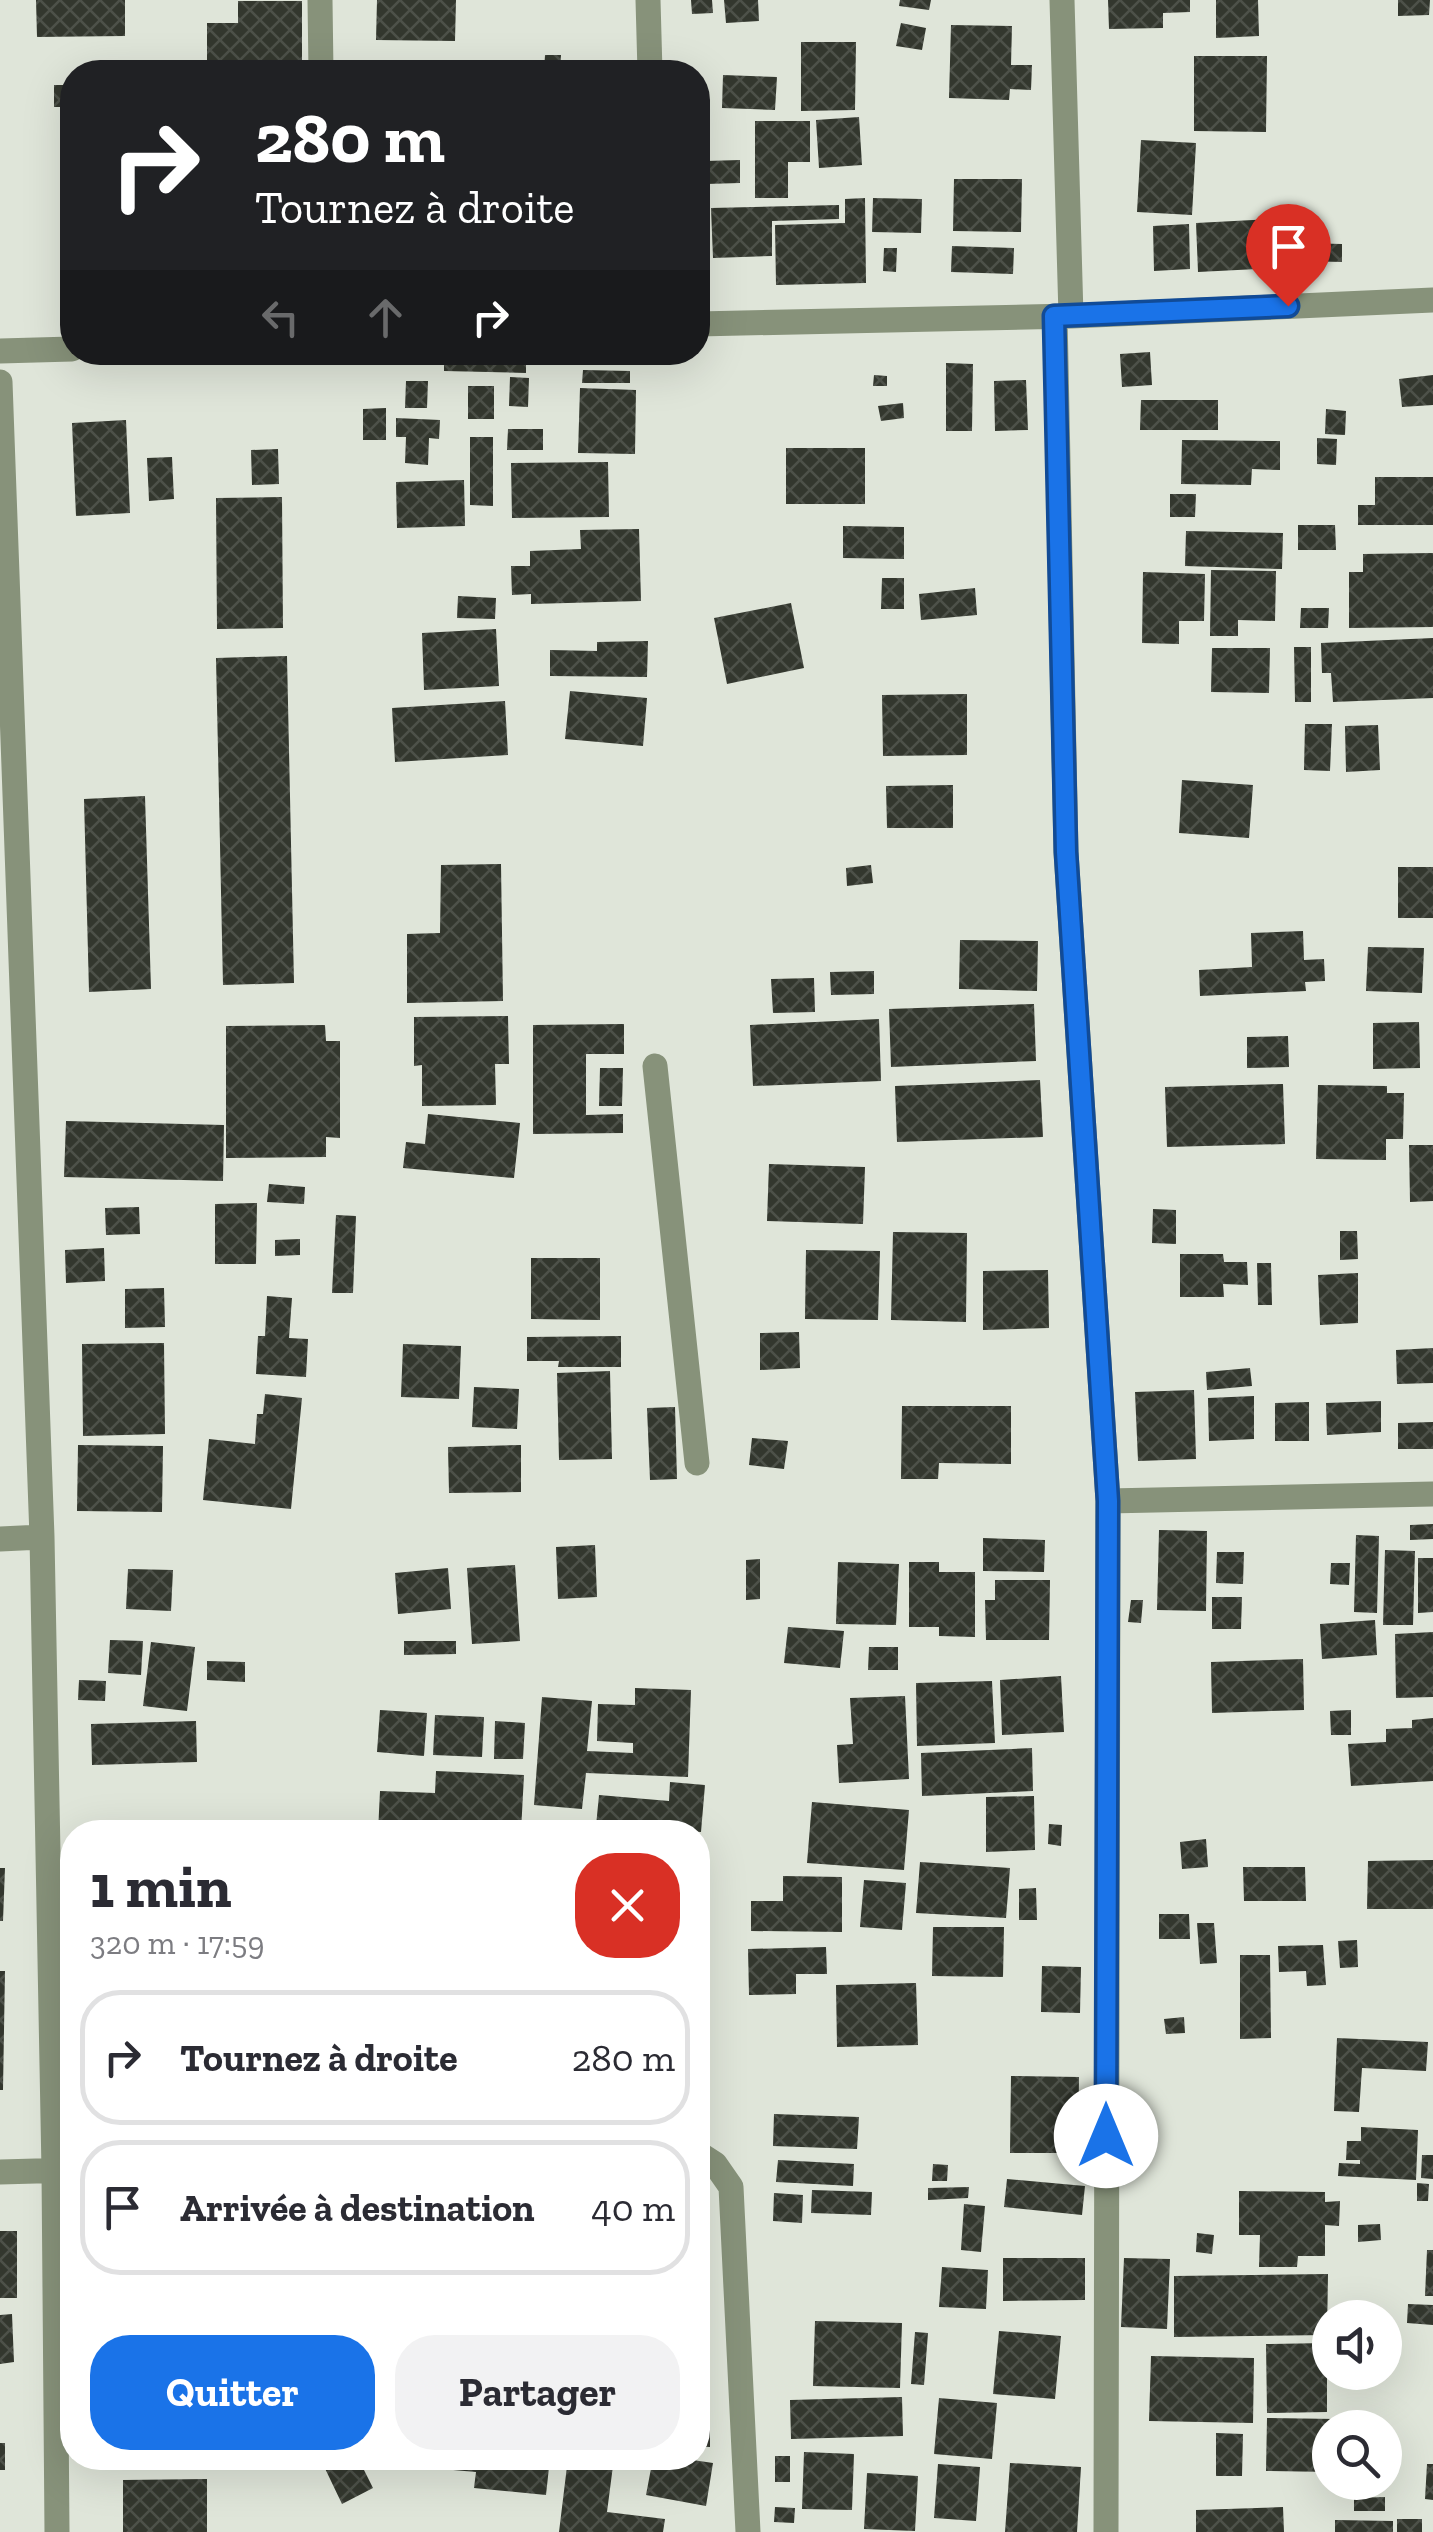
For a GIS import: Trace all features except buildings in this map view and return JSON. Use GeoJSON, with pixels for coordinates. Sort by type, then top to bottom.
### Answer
{"type":"FeatureCollection","features":[{"type":"Feature","properties":{"kind":"street"},"geometry":{"type":"LineString","coordinates":[[320,0],[321,60]]}},
{"type":"Feature","properties":{"kind":"street"},"geometry":{"type":"LineString","coordinates":[[648,0],[650,60]]}},
{"type":"Feature","properties":{"kind":"street"},"geometry":{"type":"LineString","coordinates":[[1062,0],[1066,852],[1108,1501],[1106,2532]]}},
{"type":"Feature","properties":{"kind":"street"},"geometry":{"type":"LineString","coordinates":[[710,324],[1063,316],[1433,300]]}},
{"type":"Feature","properties":{"kind":"street"},"geometry":{"type":"LineString","coordinates":[[0,351],[60,349]]}},
{"type":"Feature","properties":{"kind":"street"},"geometry":{"type":"LineString","coordinates":[[0,382],[60,2080]]}},
{"type":"Feature","properties":{"kind":"street"},"geometry":{"type":"LineString","coordinates":[[654,1066],[697,1463]]}},
{"type":"Feature","properties":{"kind":"street"},"geometry":{"type":"LineString","coordinates":[[1108,1501],[1433,1494]]}},
{"type":"Feature","properties":{"kind":"street"},"geometry":{"type":"LineString","coordinates":[[0,1539],[42,1538]]}},
{"type":"Feature","properties":{"kind":"street"},"geometry":{"type":"LineString","coordinates":[[710,2161],[732,2188],[748,2532]]}},
{"type":"Feature","properties":{"kind":"street"},"geometry":{"type":"LineString","coordinates":[[0,2172],[60,2170]]}},
{"type":"Feature","properties":{"kind":"street"},"geometry":{"type":"LineString","coordinates":[[57,2532],[60,2351]]}},
{"type":"Feature","properties":{"kind":"route"},"geometry":{"type":"LineString","coordinates":[[1106,2136],[1108,1501],[1066,852],[1054,316],[1288,306]]}}]}
